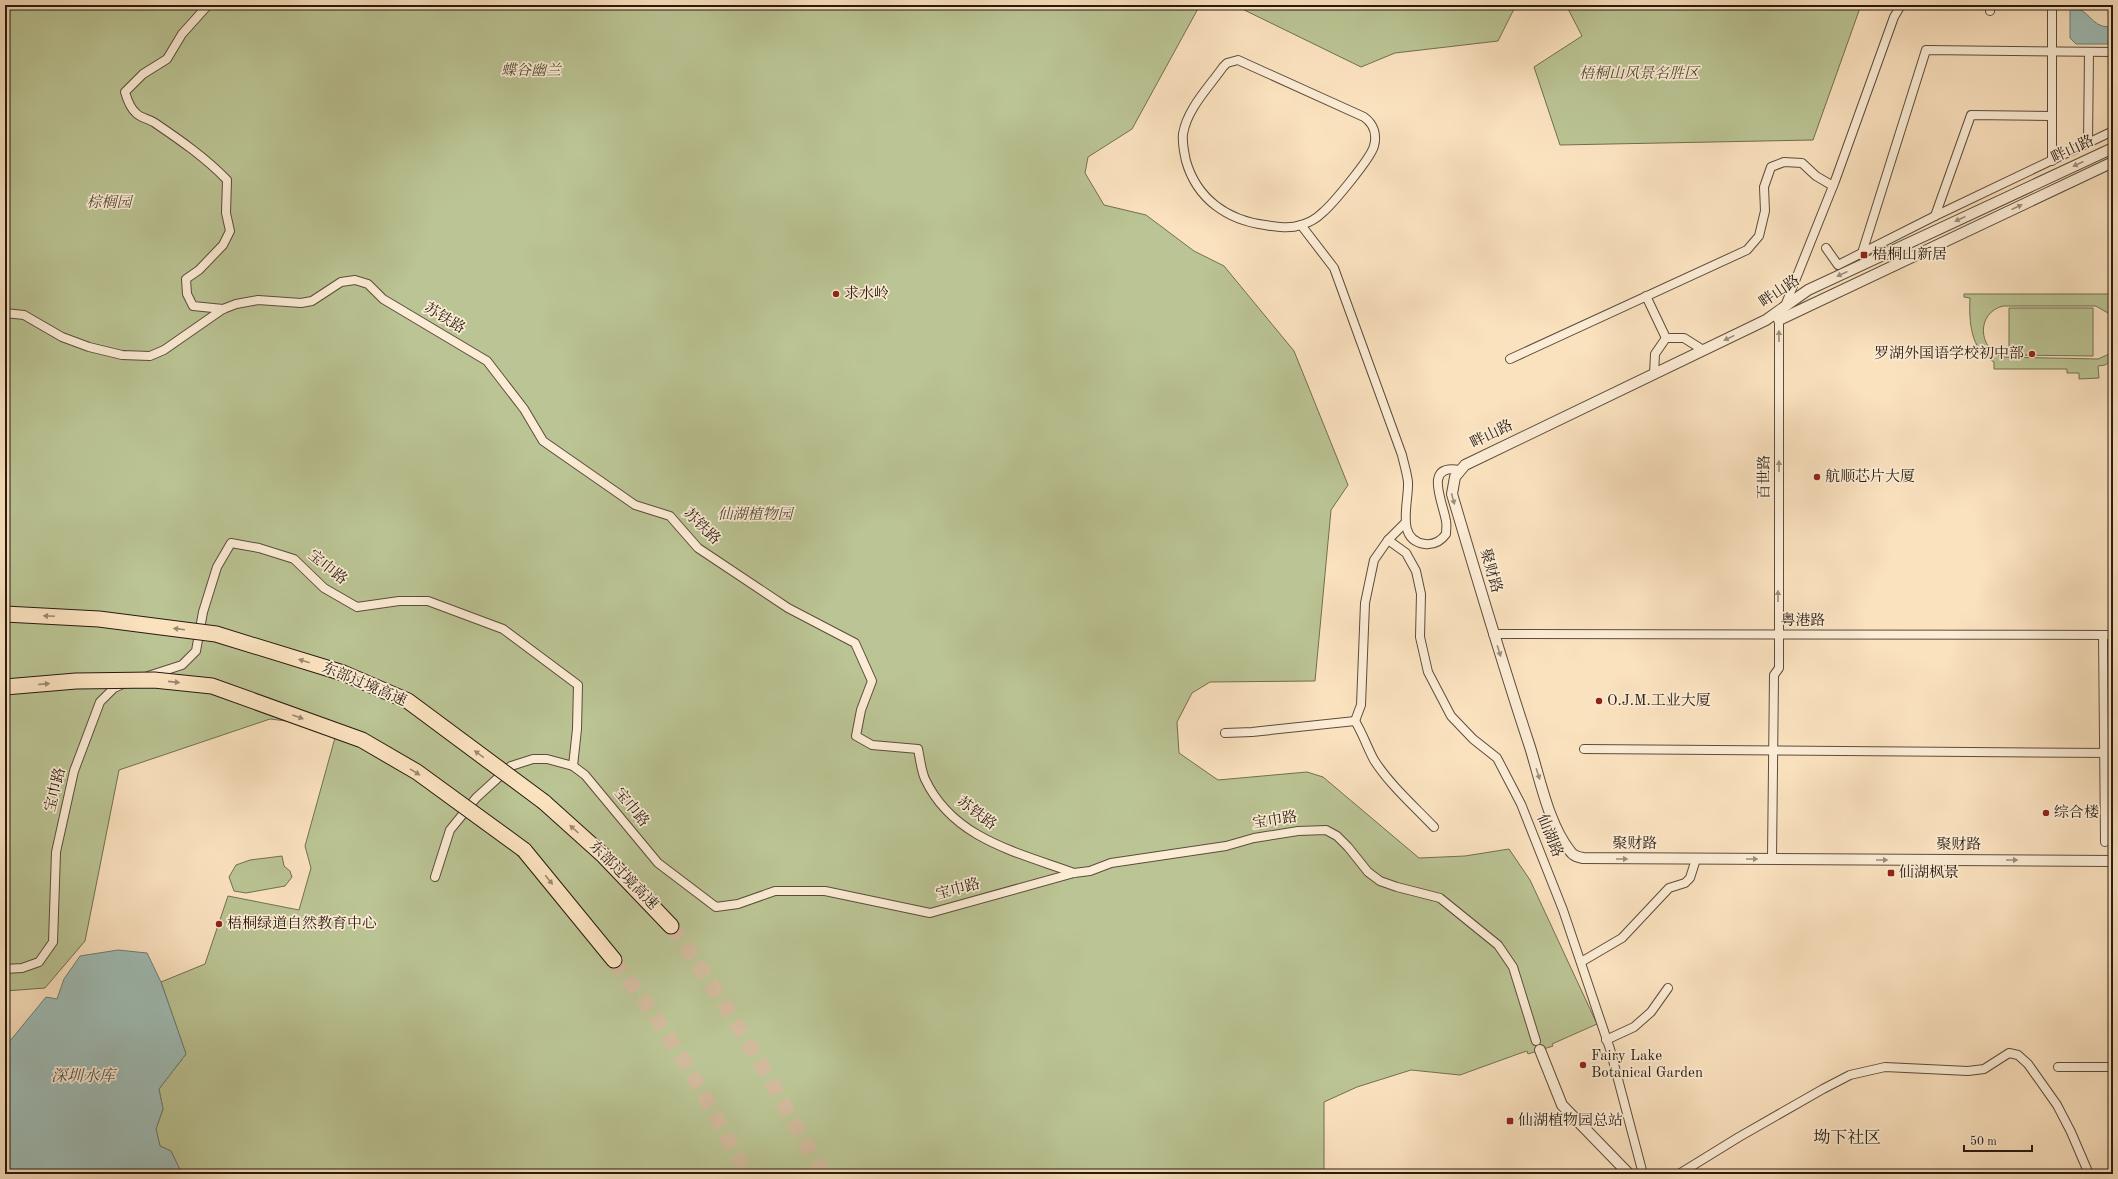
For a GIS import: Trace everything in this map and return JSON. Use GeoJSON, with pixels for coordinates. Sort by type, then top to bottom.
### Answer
{"type":"FeatureCollection","features":[{"type":"Feature","properties":{"kind":"highway","name":"东部过境高速"},"geometry":{"type":"LineString","coordinates":[[5,614],[99,618],[216,634],[343,673],[408,702],[544,802],[604,856],[671,926]]}},
{"type":"Feature","properties":{"kind":"highway"},"geometry":{"type":"LineString","coordinates":[[5,687],[76,681],[154,680],[212,686],[362,740],[417,772],[524,850],[614,960]]}},
{"type":"Feature","properties":{"kind":"street"},"geometry":{"type":"LineString","coordinates":[[208,5],[182,34],[167,59],[144,74],[125,92],[128,102],[136,114],[151,120],[188,146],[202,160],[216,169],[226,180],[226,213],[230,231],[223,245],[199,270],[186,279],[187,294],[193,306],[223,309]]}},
{"type":"Feature","properties":{"kind":"street"},"geometry":{"type":"LineString","coordinates":[[1785,306],[1833,186],[1894,16],[1901,5]]}},
{"type":"Feature","properties":{"kind":"street"},"geometry":{"type":"LineString","coordinates":[[2052,5],[2052,161]]}},
{"type":"Feature","properties":{"kind":"street"},"geometry":{"type":"LineString","coordinates":[[1862,253],[1926,50],[2113,52]]}},
{"type":"Feature","properties":{"kind":"street"},"geometry":{"type":"LineString","coordinates":[[2088,142],[2089,52]]}},
{"type":"Feature","properties":{"kind":"street"},"geometry":{"type":"LineString","coordinates":[[1238,60],[1248,64],[1364,117],[1372,126],[1375,139],[1369,156],[1322,213],[1301,225],[1272,226],[1241,220],[1227,214],[1214,205],[1203,194],[1195,182],[1184,152],[1183,143],[1185,126],[1195,106],[1227,63],[1238,60]]}},
{"type":"Feature","properties":{"kind":"street"},"geometry":{"type":"LineString","coordinates":[[1935,216],[1971,115],[2051,116]]}},
{"type":"Feature","properties":{"kind":"street"},"geometry":{"type":"LineString","coordinates":[[1826,248],[1838,265],[1935,216],[2113,131]]}},
{"type":"Feature","properties":{"kind":"street","name":"畔山路"},"geometry":{"type":"LineString","coordinates":[[1462,467],[1766,320],[1808,290],[2113,148]]}},
{"type":"Feature","properties":{"kind":"street"},"geometry":{"type":"LineString","coordinates":[[1510,359],[1747,250],[1759,236],[1765,211],[1764,187],[1772,167],[1784,162],[1802,163],[1816,176],[1833,186]]}},
{"type":"Feature","properties":{"kind":"street","name":"畔山路"},"geometry":{"type":"LineString","coordinates":[[1779,320],[2113,162]]}},
{"type":"Feature","properties":{"kind":"street"},"geometry":{"type":"LineString","coordinates":[[1301,225],[1334,268],[1402,455],[1408,482],[1405,523],[1407,532],[1412,539],[1418,543],[1434,543],[1442,539],[1446,534],[1447,522],[1439,496],[1438,479],[1442,472],[1446,469],[1462,467]]}},
{"type":"Feature","properties":{"kind":"street","name":"苏铁路"},"geometry":{"type":"LineString","coordinates":[[223,309],[248,301],[301,303],[312,301],[341,282],[355,280],[368,284],[383,299],[487,361],[524,409],[543,441],[634,504],[670,516],[698,548],[788,608],[855,643],[872,681],[862,710],[856,736],[872,746],[918,749],[925,778],[947,814],[983,840],[1074,873]]}},
{"type":"Feature","properties":{"kind":"street"},"geometry":{"type":"LineString","coordinates":[[1646,296],[1666,338]]}},
{"type":"Feature","properties":{"kind":"street"},"geometry":{"type":"LineString","coordinates":[[5,313],[24,315],[62,337],[78,344],[142,357],[160,352],[223,309]]}},
{"type":"Feature","properties":{"kind":"street","name":"百世路"},"geometry":{"type":"LineString","coordinates":[[1772,859],[1774,675],[1779,668],[1779,320]]}},
{"type":"Feature","properties":{"kind":"street"},"geometry":{"type":"LineString","coordinates":[[1666,338],[1684,338],[1703,350]]}},
{"type":"Feature","properties":{"kind":"street"},"geometry":{"type":"LineString","coordinates":[[1654,374],[1655,354],[1666,338]]}},
{"type":"Feature","properties":{"kind":"street","name":"聚财路"},"geometry":{"type":"LineString","coordinates":[[1462,467],[1454,481],[1452,494],[1493,634],[1546,798],[1557,827],[1571,852],[1583,858],[2113,861]]}},
{"type":"Feature","properties":{"kind":"street"},"geometry":{"type":"LineString","coordinates":[[1355,721],[1361,705],[1365,603],[1374,560],[1388,540],[1405,523]]}},
{"type":"Feature","properties":{"kind":"street","name":"仙湖路"},"geometry":{"type":"LineString","coordinates":[[1388,540],[1406,552],[1416,571],[1421,594],[1420,637],[1428,672],[1451,716],[1473,739],[1496,758],[1521,804],[1563,910],[1581,962],[1606,1040],[1643,1174]]}},
{"type":"Feature","properties":{"kind":"street","name":"宝巾路"},"geometry":{"type":"LineString","coordinates":[[5,968],[22,968],[39,962],[53,942],[57,843],[74,771],[100,702],[114,688],[182,665],[196,651],[203,612],[217,567],[231,543],[259,548],[294,559],[324,588],[357,607],[399,601],[428,601],[503,628],[578,685],[577,729],[573,766],[585,775],[658,863],[716,907],[738,904],[775,891],[818,891],[930,913],[1074,873],[1090,871],[1111,863],[1226,846],[1254,838],[1298,831],[1326,830],[1337,836],[1368,872],[1380,881],[1440,898],[1498,945],[1513,967],[1538,1046]]}},
{"type":"Feature","properties":{"kind":"street","name":"粤港路"},"geometry":{"type":"LineString","coordinates":[[1493,634],[2113,635]]}},
{"type":"Feature","properties":{"kind":"street"},"geometry":{"type":"LineString","coordinates":[[2103,635],[2105,842]]}},
{"type":"Feature","properties":{"kind":"street"},"geometry":{"type":"LineString","coordinates":[[1225,733],[1252,732],[1355,721]]}},
{"type":"Feature","properties":{"kind":"street"},"geometry":{"type":"LineString","coordinates":[[1355,721],[1364,734],[1374,760],[1398,789],[1434,827]]}},
{"type":"Feature","properties":{"kind":"street"},"geometry":{"type":"LineString","coordinates":[[1584,749],[2113,753]]}},
{"type":"Feature","properties":{"kind":"street"},"geometry":{"type":"LineString","coordinates":[[435,877],[450,830],[476,798],[511,766],[533,759],[548,759],[573,766]]}},
{"type":"Feature","properties":{"kind":"street"},"geometry":{"type":"LineString","coordinates":[[1581,962],[1622,938],[1669,888],[1685,883],[1690,878],[1696,859]]}},
{"type":"Feature","properties":{"kind":"street"},"geometry":{"type":"LineString","coordinates":[[1606,1040],[1634,1027],[1651,1012],[1668,988]]}},
{"type":"Feature","properties":{"kind":"street"},"geometry":{"type":"LineString","coordinates":[[1538,1046],[1562,1105],[1629,1174]]}},
{"type":"Feature","properties":{"kind":"street"},"geometry":{"type":"LineString","coordinates":[[1679,1174],[1726,1145],[1850,1075],[1885,1068],[1984,1069],[2010,1053],[2018,1055],[2028,1064],[2057,1105],[2071,1132],[2089,1174],[2100,1174]]}},
{"type":"Feature","properties":{"kind":"street"},"geometry":{"type":"LineString","coordinates":[[2058,1067],[2113,1067]]}},
{"type":"Feature","properties":{"kind":"green space","name":"仙湖植物园"},"geometry":{"type":"Polygon","coordinates":[[[5,5],[1200,5],[1132,129],[1088,157],[1085,173],[1104,205],[1146,215],[1194,251],[1224,266],[1294,351],[1348,485],[1331,510],[1315,681],[1210,682],[1192,693],[1177,722],[1179,753],[1218,780],[1307,772],[1323,777],[1419,858],[1465,856],[1509,849],[1530,880],[1597,1024],[1552,1044],[1553,1046],[1528,1054],[1527,1051],[1460,1075],[1411,1070],[1357,1087],[1324,1102],[1324,1174],[182,1174],[171,1151],[160,1146],[156,1129],[163,1109],[159,1089],[186,1054],[161,982],[205,964],[228,896],[299,910],[311,868],[305,846],[338,727],[270,719],[119,770],[85,941],[45,988],[5,991],[5,5]]]}},
{"type":"Feature","properties":{"kind":"green space"},"geometry":{"type":"Polygon","coordinates":[[[1234,5],[1516,5],[1498,41],[1395,53],[1361,67],[1234,5]]]}},
{"type":"Feature","properties":{"kind":"green space","name":"梧桐山风景名胜区"},"geometry":{"type":"Polygon","coordinates":[[[1566,5],[1861,5],[1813,140],[1560,145],[1534,67],[1582,36],[1566,5]]]}},
{"type":"Feature","properties":{"kind":"green space"},"geometry":{"type":"Polygon","coordinates":[[[1964,294],[2113,294],[2113,316],[2096,306],[2003,306],[1994,310],[1988,316],[1984,323],[1983,331],[1988,346],[1994,353],[2002,357],[2098,359],[2107,355],[2113,350],[2113,359],[2105,365],[2098,366],[2099,378],[2079,379],[2079,373],[2067,373],[2067,369],[1994,369],[1994,362],[1986,357],[1976,343],[1971,325],[1970,298],[1964,297],[1964,294]]]}},
{"type":"Feature","properties":{"kind":"green space"},"geometry":{"type":"Polygon","coordinates":[[[2009,308],[2093,308],[2093,356],[2009,355],[2009,308]]]}},
{"type":"Feature","properties":{"kind":"green space"},"geometry":{"type":"Polygon","coordinates":[[[282,856],[284,866],[290,871],[292,877],[285,886],[246,893],[234,891],[229,877],[236,865],[250,860],[282,856]]]}},
{"type":"Feature","properties":{"kind":"water"},"geometry":{"type":"Polygon","coordinates":[[[2070,7],[2077,8],[2082,11],[2098,24],[2109,27],[2108,44],[2076,44],[2070,38],[2070,7]]]}},
{"type":"Feature","properties":{"kind":"water","name":"深圳水库"},"geometry":{"type":"Polygon","coordinates":[[[118,950],[147,953],[161,982],[186,1054],[159,1089],[163,1109],[156,1129],[160,1146],[171,1151],[182,1174],[5,1174],[5,1047],[46,997],[57,999],[64,979],[80,956],[118,950]]]}},
{"type":"Feature","properties":{"kind":"tunnel"},"geometry":{"type":"LineString","coordinates":[[671,926],[732,1017],[823,1174]]}},
{"type":"Feature","properties":{"kind":"tunnel"},"geometry":{"type":"LineString","coordinates":[[614,960],[650,1009],[687,1065],[747,1174]]}},
{"type":"Feature","properties":{"kind":"place","name":"梧桐山新居"},"geometry":{"type":"Point","coordinates":[1864,255]}},
{"type":"Feature","properties":{"kind":"place","name":"求水岭"},"geometry":{"type":"Point","coordinates":[836,294]}},
{"type":"Feature","properties":{"kind":"place","name":"罗湖外国语学校初中部"},"geometry":{"type":"Point","coordinates":[2032,354]}},
{"type":"Feature","properties":{"kind":"place","name":"航顺芯片大厦"},"geometry":{"type":"Point","coordinates":[1817,477]}},
{"type":"Feature","properties":{"kind":"place","name":"O.J.M.工业大厦"},"geometry":{"type":"Point","coordinates":[1599,701]}},
{"type":"Feature","properties":{"kind":"place","name":"综合楼"},"geometry":{"type":"Point","coordinates":[2046,813]}},
{"type":"Feature","properties":{"kind":"place","name":"仙湖枫景"},"geometry":{"type":"Point","coordinates":[1891,873]}},
{"type":"Feature","properties":{"kind":"place","name":"梧桐绿道自然教育中心"},"geometry":{"type":"Point","coordinates":[219,924]}},
{"type":"Feature","properties":{"kind":"place","name":"Fairy Lake Botanical Garden"},"geometry":{"type":"Point","coordinates":[1583,1065]}},
{"type":"Feature","properties":{"kind":"place","name":"仙湖植物园总站"},"geometry":{"type":"Point","coordinates":[1510,1121]}},
{"type":"Feature","properties":{"kind":"district","name":"坳下社区"},"geometry":{"type":"Point","coordinates":[1847,1138]}},
{"type":"Feature","properties":{"kind":"park label","name":"蝶谷幽兰"},"geometry":{"type":"Point","coordinates":[531,71]}},
{"type":"Feature","properties":{"kind":"park label","name":"棕榈园"},"geometry":{"type":"Point","coordinates":[109,203]}}]}
